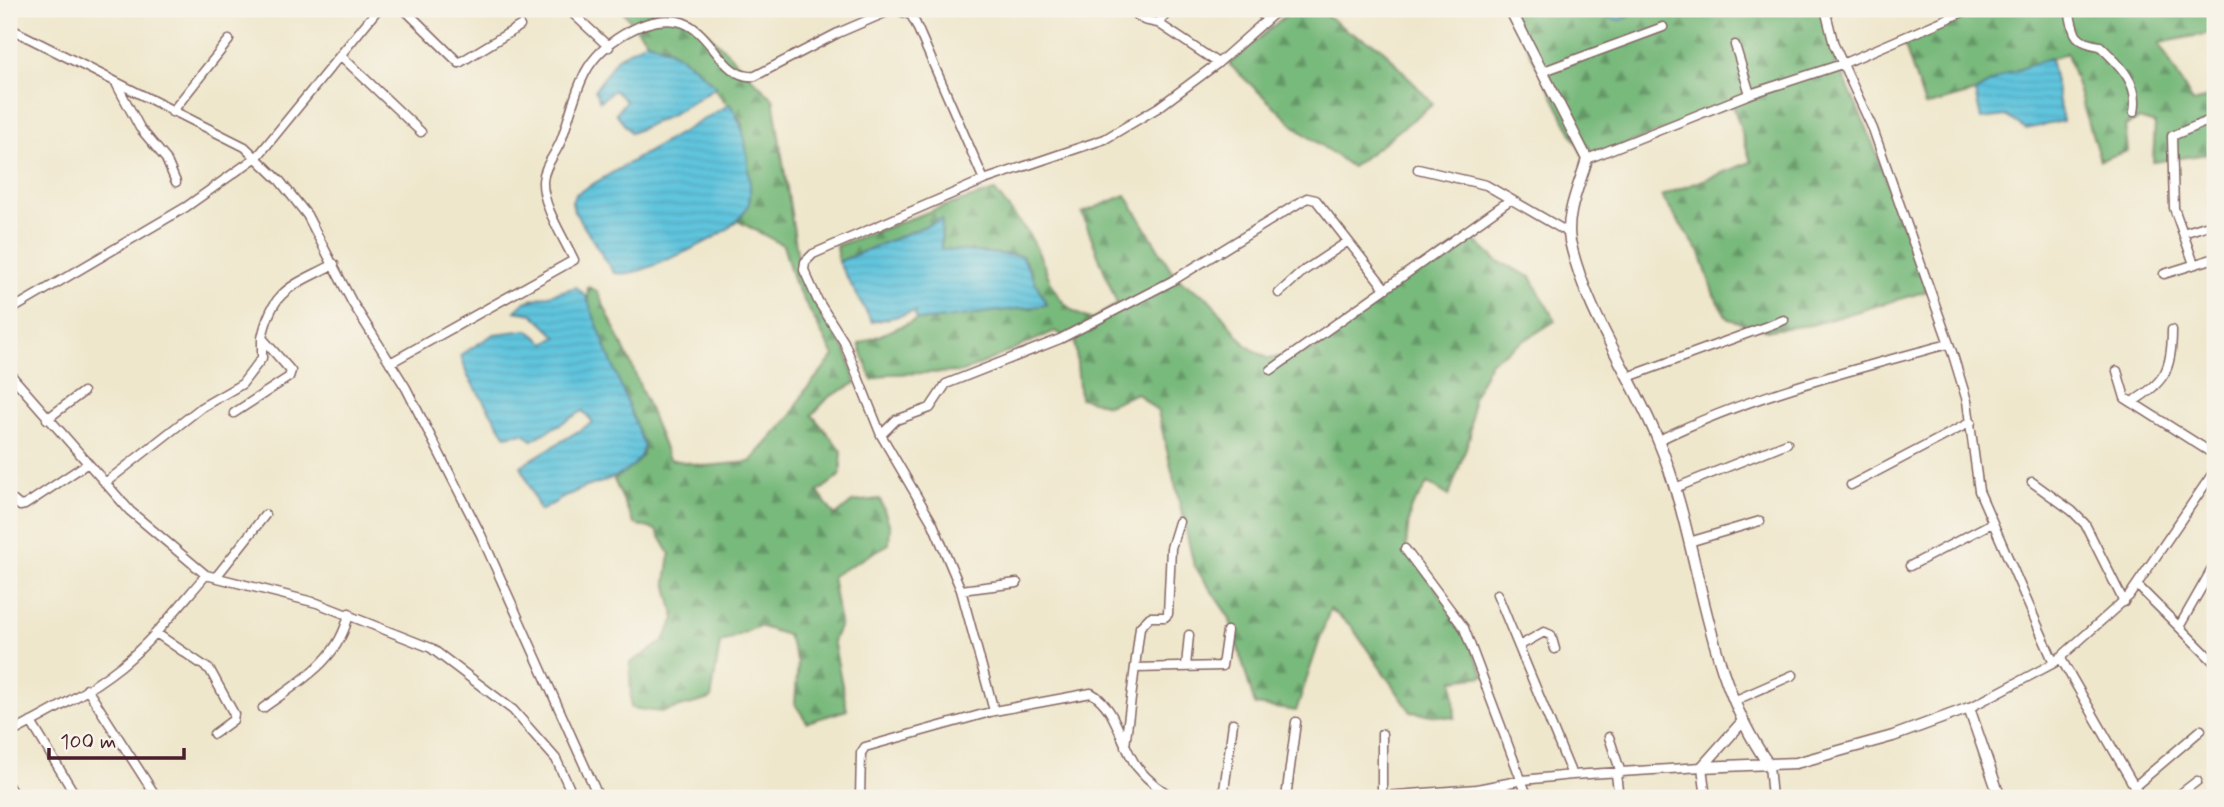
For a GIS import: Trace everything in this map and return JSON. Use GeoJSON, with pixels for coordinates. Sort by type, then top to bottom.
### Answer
{"type":"FeatureCollection","features":[{"type":"Feature","properties":{"kind":"street"},"geometry":{"type":"LineString","coordinates":[[9,311],[186,207],[258,156],[378,9]]}},
{"type":"Feature","properties":{"kind":"street"},"geometry":{"type":"LineString","coordinates":[[404,9],[459,63],[520,26]]}},
{"type":"Feature","properties":{"kind":"street"},"geometry":{"type":"LineString","coordinates":[[568,9],[609,47]]}},
{"type":"Feature","properties":{"kind":"street"},"geometry":{"type":"LineString","coordinates":[[390,363],[574,260],[545,195],[543,182],[550,160],[562,141],[576,91],[587,69],[609,47],[647,21],[683,22],[701,32],[732,69],[745,77],[755,76],[838,33],[894,9],[903,10],[915,22],[984,180]]}},
{"type":"Feature","properties":{"kind":"street"},"geometry":{"type":"LineString","coordinates":[[1129,9],[1144,20],[1158,23],[1218,63]]}},
{"type":"Feature","properties":{"kind":"street"},"geometry":{"type":"LineString","coordinates":[[1158,23],[1171,9]]}},
{"type":"Feature","properties":{"kind":"street"},"geometry":{"type":"LineString","coordinates":[[1254,9],[1268,19]]}},
{"type":"Feature","properties":{"kind":"street"},"geometry":{"type":"LineString","coordinates":[[994,711],[961,590],[933,524],[881,435],[844,342],[818,301],[804,270],[805,262],[813,254],[984,180],[1105,139],[1159,107],[1218,63],[1279,9]]}},
{"type":"Feature","properties":{"kind":"street"},"geometry":{"type":"LineString","coordinates":[[1510,9],[1587,159],[1571,211],[1569,233],[1590,303],[1659,440],[1675,488],[1704,610],[1743,721],[1769,765],[1772,798]]}},
{"type":"Feature","properties":{"kind":"street"},"geometry":{"type":"LineString","coordinates":[[1825,9],[1842,64],[1873,129],[1948,344],[1971,422],[1979,491],[2057,660],[2141,798]]}},
{"type":"Feature","properties":{"kind":"street"},"geometry":{"type":"LineString","coordinates":[[1587,159],[1750,94],[1842,64],[1970,9]]}},
{"type":"Feature","properties":{"kind":"street"},"geometry":{"type":"LineString","coordinates":[[2069,9],[2077,38],[2083,44],[2101,46],[2130,80],[2137,94],[2134,112]]}},
{"type":"Feature","properties":{"kind":"street"},"geometry":{"type":"LineString","coordinates":[[1544,71],[1663,27]]}},
{"type":"Feature","properties":{"kind":"street"},"geometry":{"type":"LineString","coordinates":[[9,28],[258,156],[307,215],[352,302],[390,363],[481,535],[599,798]]}},
{"type":"Feature","properties":{"kind":"street"},"geometry":{"type":"LineString","coordinates":[[172,112],[229,40]]}},
{"type":"Feature","properties":{"kind":"street"},"geometry":{"type":"LineString","coordinates":[[1735,45],[1750,94]]}},
{"type":"Feature","properties":{"kind":"street"},"geometry":{"type":"LineString","coordinates":[[340,55],[421,132]]}},
{"type":"Feature","properties":{"kind":"street"},"geometry":{"type":"LineString","coordinates":[[117,85],[140,128],[166,159],[176,182]]}},
{"type":"Feature","properties":{"kind":"street"},"geometry":{"type":"LineString","coordinates":[[2194,264],[2174,208],[2172,136],[2215,118]]}},
{"type":"Feature","properties":{"kind":"street"},"geometry":{"type":"LineString","coordinates":[[1418,169],[1468,178],[1486,185],[1569,233]]}},
{"type":"Feature","properties":{"kind":"street"},"geometry":{"type":"LineString","coordinates":[[881,435],[896,420],[930,408],[946,384],[1060,339],[1172,281],[1307,198],[1316,200],[1384,287]]}},
{"type":"Feature","properties":{"kind":"street"},"geometry":{"type":"LineString","coordinates":[[1271,370],[1384,287],[1510,200]]}},
{"type":"Feature","properties":{"kind":"street"},"geometry":{"type":"LineString","coordinates":[[2183,233],[2215,222]]}},
{"type":"Feature","properties":{"kind":"street"},"geometry":{"type":"LineString","coordinates":[[1279,293],[1302,272],[1347,242]]}},
{"type":"Feature","properties":{"kind":"street"},"geometry":{"type":"LineString","coordinates":[[2164,274],[2215,258]]}},
{"type":"Feature","properties":{"kind":"street"},"geometry":{"type":"LineString","coordinates":[[105,483],[202,407],[242,384],[262,358],[262,338],[268,312],[277,297],[334,264]]}},
{"type":"Feature","properties":{"kind":"street"},"geometry":{"type":"LineString","coordinates":[[1628,377],[1784,320]]}},
{"type":"Feature","properties":{"kind":"street"},"geometry":{"type":"LineString","coordinates":[[2132,402],[2158,385],[2172,356],[2172,330]]}},
{"type":"Feature","properties":{"kind":"street"},"geometry":{"type":"LineString","coordinates":[[234,413],[289,377],[291,371],[287,364],[262,338]]}},
{"type":"Feature","properties":{"kind":"street"},"geometry":{"type":"LineString","coordinates":[[1659,440],[1714,413],[1765,395],[1948,344]]}},
{"type":"Feature","properties":{"kind":"street"},"geometry":{"type":"LineString","coordinates":[[2117,371],[2123,394],[2132,402],[2215,455]]}},
{"type":"Feature","properties":{"kind":"street"},"geometry":{"type":"LineString","coordinates":[[9,373],[130,511],[206,575],[349,613],[431,648],[513,710],[556,759],[574,798]]}},
{"type":"Feature","properties":{"kind":"street"},"geometry":{"type":"LineString","coordinates":[[47,419],[83,392]]}},
{"type":"Feature","properties":{"kind":"street"},"geometry":{"type":"LineString","coordinates":[[1851,485],[1971,422]]}},
{"type":"Feature","properties":{"kind":"street"},"geometry":{"type":"LineString","coordinates":[[1675,488],[1787,443]]}},
{"type":"Feature","properties":{"kind":"street"},"geometry":{"type":"LineString","coordinates":[[9,497],[20,506],[25,505],[88,463]]}},
{"type":"Feature","properties":{"kind":"street"},"geometry":{"type":"LineString","coordinates":[[1357,798],[1494,787],[1523,779],[1572,775],[1796,764],[1882,740],[1969,708],[2057,660],[2124,602],[2215,470]]}},
{"type":"Feature","properties":{"kind":"street"},"geometry":{"type":"LineString","coordinates":[[2032,482],[2072,511],[2085,524],[2124,602]]}},
{"type":"Feature","properties":{"kind":"street"},"geometry":{"type":"LineString","coordinates":[[216,577],[265,515]]}},
{"type":"Feature","properties":{"kind":"street"},"geometry":{"type":"LineString","coordinates":[[1689,542],[1760,521]]}},
{"type":"Feature","properties":{"kind":"street"},"geometry":{"type":"LineString","coordinates":[[1125,746],[1143,621],[1165,617],[1167,614],[1171,548],[1179,522]]}},
{"type":"Feature","properties":{"kind":"street"},"geometry":{"type":"LineString","coordinates":[[1910,566],[1992,523]]}},
{"type":"Feature","properties":{"kind":"street"},"geometry":{"type":"LineString","coordinates":[[1405,549],[1464,628],[1523,779],[1527,798]]}},
{"type":"Feature","properties":{"kind":"street"},"geometry":{"type":"LineString","coordinates":[[2179,627],[2215,564]]}},
{"type":"Feature","properties":{"kind":"street"},"geometry":{"type":"LineString","coordinates":[[9,734],[87,690],[121,666],[156,633],[206,575]]}},
{"type":"Feature","properties":{"kind":"street"},"geometry":{"type":"LineString","coordinates":[[961,590],[1017,583]]}},
{"type":"Feature","properties":{"kind":"street"},"geometry":{"type":"LineString","coordinates":[[2137,585],[2215,663]]}},
{"type":"Feature","properties":{"kind":"street"},"geometry":{"type":"LineString","coordinates":[[1497,594],[1572,775]]}},
{"type":"Feature","properties":{"kind":"street"},"geometry":{"type":"LineString","coordinates":[[263,708],[326,661],[340,642],[349,613]]}},
{"type":"Feature","properties":{"kind":"street"},"geometry":{"type":"LineString","coordinates":[[1135,668],[1222,666],[1227,631]]}},
{"type":"Feature","properties":{"kind":"street"},"geometry":{"type":"LineString","coordinates":[[1519,646],[1544,632],[1551,635],[1555,649]]}},
{"type":"Feature","properties":{"kind":"street"},"geometry":{"type":"LineString","coordinates":[[156,633],[210,670],[234,714],[233,720],[214,734]]}},
{"type":"Feature","properties":{"kind":"street"},"geometry":{"type":"LineString","coordinates":[[1186,666],[1189,635]]}},
{"type":"Feature","properties":{"kind":"street"},"geometry":{"type":"LineString","coordinates":[[1736,700],[1793,675]]}},
{"type":"Feature","properties":{"kind":"street"},"geometry":{"type":"LineString","coordinates":[[87,690],[157,798]]}},
{"type":"Feature","properties":{"kind":"street"},"geometry":{"type":"LineString","coordinates":[[860,798],[861,753],[865,747],[994,711],[1091,693],[1104,702],[1137,766],[1155,785],[1175,798]]}},
{"type":"Feature","properties":{"kind":"street"},"geometry":{"type":"LineString","coordinates":[[1969,708],[2000,798]]}},
{"type":"Feature","properties":{"kind":"street"},"geometry":{"type":"LineString","coordinates":[[1706,798],[1702,767],[1743,721]]}},
{"type":"Feature","properties":{"kind":"street"},"geometry":{"type":"LineString","coordinates":[[32,722],[77,798]]}},
{"type":"Feature","properties":{"kind":"street"},"geometry":{"type":"LineString","coordinates":[[1286,798],[1296,722]]}},
{"type":"Feature","properties":{"kind":"street"},"geometry":{"type":"LineString","coordinates":[[1223,798],[1233,723]]}},
{"type":"Feature","properties":{"kind":"street"},"geometry":{"type":"LineString","coordinates":[[2134,786],[2201,730]]}},
{"type":"Feature","properties":{"kind":"street"},"geometry":{"type":"LineString","coordinates":[[1382,733],[1382,796]]}},
{"type":"Feature","properties":{"kind":"street"},"geometry":{"type":"LineString","coordinates":[[1609,737],[1618,773],[1619,798]]}},
{"type":"Feature","properties":{"kind":"street"},"geometry":{"type":"LineString","coordinates":[[2175,798],[2197,781]]}},
{"type":"Feature","properties":{"kind":"street"},"geometry":{"type":"LineString","coordinates":[[9,786],[16,798]]}},
{"type":"Feature","properties":{"kind":"street"},"geometry":{"type":"LineString","coordinates":[[1494,787],[1527,798]]}},
{"type":"Feature","properties":{"kind":"green space"},"geometry":{"type":"Polygon","coordinates":[[[668,8],[684,13],[773,98],[799,265],[846,352],[856,383],[829,397],[812,415],[842,451],[840,476],[818,492],[835,516],[852,502],[880,499],[890,527],[889,544],[832,576],[840,625],[833,640],[847,710],[807,722],[795,704],[798,662],[787,635],[759,626],[720,643],[711,699],[661,712],[631,708],[630,663],[663,642],[675,619],[666,582],[670,554],[656,530],[634,524],[614,480],[642,456],[644,446],[600,341],[588,300],[588,287],[597,291],[632,366],[669,459],[705,466],[750,462],[792,415],[804,392],[834,356],[794,282],[783,245],[736,220],[747,208],[742,122],[699,70],[666,47],[647,41],[621,9],[668,8]]]}},
{"type":"Feature","properties":{"kind":"green space"},"geometry":{"type":"Polygon","coordinates":[[[1293,9],[1318,9],[1349,32],[1381,47],[1433,104],[1352,167],[1299,130],[1229,64],[1293,9]]]}},
{"type":"Feature","properties":{"kind":"green space"},"geometry":{"type":"Polygon","coordinates":[[[1508,9],[1822,9],[1838,65],[1868,131],[1927,291],[1811,325],[1768,330],[1728,319],[1714,295],[1700,253],[1661,196],[1751,162],[1733,105],[1585,159],[1508,9]]]}},
{"type":"Feature","properties":{"kind":"green space"},"geometry":{"type":"Polygon","coordinates":[[[1980,9],[2215,9],[2215,32],[2159,43],[2193,102],[2215,96],[2215,153],[2153,162],[2155,124],[2139,119],[2125,126],[2128,151],[2100,160],[2067,53],[2004,75],[1975,92],[1925,106],[1903,40],[1980,9]]]}},
{"type":"Feature","properties":{"kind":"green space"},"geometry":{"type":"Polygon","coordinates":[[[995,191],[1029,235],[1058,296],[1077,314],[1092,320],[1117,304],[1082,213],[1126,195],[1176,278],[1208,298],[1247,346],[1269,359],[1315,350],[1328,336],[1393,287],[1471,237],[1497,261],[1531,277],[1555,321],[1490,362],[1473,397],[1470,436],[1449,496],[1428,483],[1410,510],[1406,546],[1457,618],[1485,676],[1453,680],[1455,718],[1411,712],[1351,626],[1330,609],[1296,711],[1255,705],[1229,617],[1194,565],[1158,412],[1137,393],[1108,405],[1080,398],[1075,342],[1055,331],[963,372],[889,374],[872,380],[859,344],[916,320],[1046,305],[1022,256],[941,249],[942,219],[838,262],[836,246],[939,208],[995,191]]]}},
{"type":"Feature","properties":{"kind":"water"},"geometry":{"type":"Polygon","coordinates":[[[1574,9],[1640,9],[1621,20],[1594,15],[1581,16],[1574,9]]]}},
{"type":"Feature","properties":{"kind":"water"},"geometry":{"type":"Polygon","coordinates":[[[647,41],[684,60],[716,87],[669,116],[631,133],[616,113],[626,101],[614,90],[600,101],[595,90],[617,58],[647,41]]]}},
{"type":"Feature","properties":{"kind":"water"},"geometry":{"type":"Polygon","coordinates":[[[2050,58],[2063,121],[2026,129],[2006,116],[1981,119],[1975,92],[2004,75],[2050,58]]]}},
{"type":"Feature","properties":{"kind":"water"},"geometry":{"type":"Polygon","coordinates":[[[730,104],[741,126],[746,148],[750,193],[749,203],[741,217],[715,237],[646,269],[614,273],[574,211],[572,201],[576,194],[730,104]]]}},
{"type":"Feature","properties":{"kind":"water"},"geometry":{"type":"Polygon","coordinates":[[[942,219],[941,249],[1022,256],[1047,305],[930,320],[916,320],[915,312],[872,322],[838,262],[942,219]]]}},
{"type":"Feature","properties":{"kind":"water"},"geometry":{"type":"Polygon","coordinates":[[[576,287],[586,296],[644,446],[635,464],[618,476],[574,492],[540,511],[521,466],[593,422],[583,411],[532,440],[524,433],[506,436],[467,375],[461,355],[494,334],[528,330],[545,343],[557,337],[533,314],[515,311],[525,302],[576,287]]]}}]}
